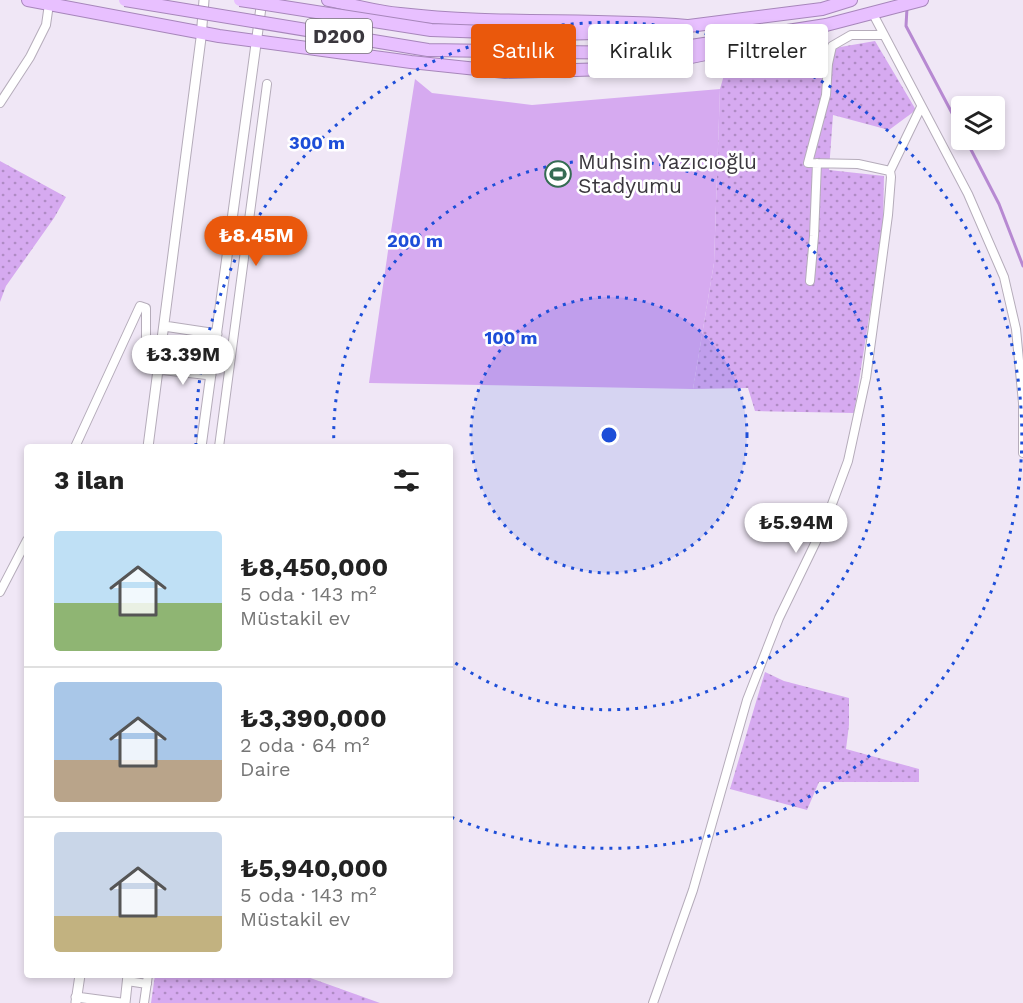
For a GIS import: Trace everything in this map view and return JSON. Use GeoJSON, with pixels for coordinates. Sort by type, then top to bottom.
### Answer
{"type":"FeatureCollection","features":[{"type":"Feature","properties":{"kind":"highway"},"geometry":{"type":"LineString","coordinates":[[28,0],[257,41],[411,63],[506,72],[608,69],[657,64],[705,54]]}},
{"type":"Feature","properties":{"kind":"highway","name":"D200"},"geometry":{"type":"LineString","coordinates":[[124,0],[428,51],[645,53],[705,44]]}},
{"type":"Feature","properties":{"kind":"highway","name":"D200"},"geometry":{"type":"LineString","coordinates":[[240,0],[432,30],[588,33]]}},
{"type":"Feature","properties":{"kind":"highway"},"geometry":{"type":"LineString","coordinates":[[328,0],[397,14],[452,19],[664,24]]}},
{"type":"Feature","properties":{"kind":"highway","name":"D200"},"geometry":{"type":"LineString","coordinates":[[693,25],[822,9],[851,0]]}},
{"type":"Feature","properties":{"kind":"highway","name":"D200"},"geometry":{"type":"LineString","coordinates":[[828,24],[922,0]]}},
{"type":"Feature","properties":{"kind":"street"},"geometry":{"type":"LineString","coordinates":[[148,444],[204,0]]}},
{"type":"Feature","properties":{"kind":"street"},"geometry":{"type":"LineString","coordinates":[[201,444],[262,0]]}},
{"type":"Feature","properties":{"kind":"street"},"geometry":{"type":"LineString","coordinates":[[0,103],[30,57],[46,25],[49,4]]}},
{"type":"Feature","properties":{"kind":"street"},"geometry":{"type":"LineString","coordinates":[[872,12],[969,195],[1004,277],[1016,329],[1023,403],[1023,453]]}},
{"type":"Feature","properties":{"kind":"street"},"geometry":{"type":"LineString","coordinates":[[884,35],[851,35],[832,46],[826,95],[808,163],[858,164],[890,171]]}},
{"type":"Feature","properties":{"kind":"street"},"geometry":{"type":"LineString","coordinates":[[219,444],[267,84]]}},
{"type":"Feature","properties":{"kind":"street"},"geometry":{"type":"LineString","coordinates":[[653,1003],[693,890],[747,700],[779,618],[825,523],[848,461],[866,378],[888,215],[890,171],[921,107]]}},
{"type":"Feature","properties":{"kind":"street"},"geometry":{"type":"LineString","coordinates":[[810,281],[817,163]]}},
{"type":"Feature","properties":{"kind":"street"},"geometry":{"type":"LineString","coordinates":[[76,444],[140,306],[143,305],[146,308],[146,349],[161,351]]}},
{"type":"Feature","properties":{"kind":"street"},"geometry":{"type":"LineString","coordinates":[[164,326],[217,333]]}},
{"type":"Feature","properties":{"kind":"street"},"geometry":{"type":"LineString","coordinates":[[213,356],[230,360]]}},
{"type":"Feature","properties":{"kind":"street"},"geometry":{"type":"LineString","coordinates":[[158,369],[211,375]]}},
{"type":"Feature","properties":{"kind":"street"},"geometry":{"type":"LineString","coordinates":[[0,592],[24,546]]}},
{"type":"Feature","properties":{"kind":"street"},"geometry":{"type":"LineString","coordinates":[[80,978],[76,1000],[123,1003],[127,978],[147,984]]}},
{"type":"Feature","properties":{"kind":"street"},"geometry":{"type":"LineString","coordinates":[[144,1003],[148,978]]}},
{"type":"Feature","properties":{"kind":"shaded area"},"geometry":{"type":"Polygon","coordinates":[[[875,41],[916,110],[889,130],[833,115],[829,170],[884,176],[883,228],[854,413],[755,411],[748,388],[693,389],[714,263],[720,89],[723,78],[828,78],[828,49],[875,41]]]}},
{"type":"Feature","properties":{"kind":"shaded area","name":"Muhsin Yazıcıoğlu Stadyumu"},"geometry":{"type":"Polygon","coordinates":[[[415,79],[432,93],[532,105],[720,89],[714,263],[693,389],[369,383],[415,79]]]}},
{"type":"Feature","properties":{"kind":"shaded area"},"geometry":{"type":"Polygon","coordinates":[[[0,161],[66,197],[6,286],[0,302],[0,161]]]}},
{"type":"Feature","properties":{"kind":"shaded area"},"geometry":{"type":"Polygon","coordinates":[[[765,672],[784,681],[849,698],[846,749],[919,769],[919,782],[819,782],[807,810],[730,789],[765,672]]]}},
{"type":"Feature","properties":{"kind":"shaded area"},"geometry":{"type":"Polygon","coordinates":[[[155,978],[310,978],[380,1003],[151,1003],[155,978]]]}},
{"type":"Feature","properties":{"kind":"waterway"},"geometry":{"type":"LineString","coordinates":[[907,8],[906,26],[951,111]]}},
{"type":"Feature","properties":{"kind":"waterway"},"geometry":{"type":"LineString","coordinates":[[971,150],[999,204],[1023,266]]}},
{"type":"Feature","properties":{"kind":"place","name":"Muhsin Yazıcıoğlu Stadyumu"},"geometry":{"type":"Point","coordinates":[558,174]}}]}
